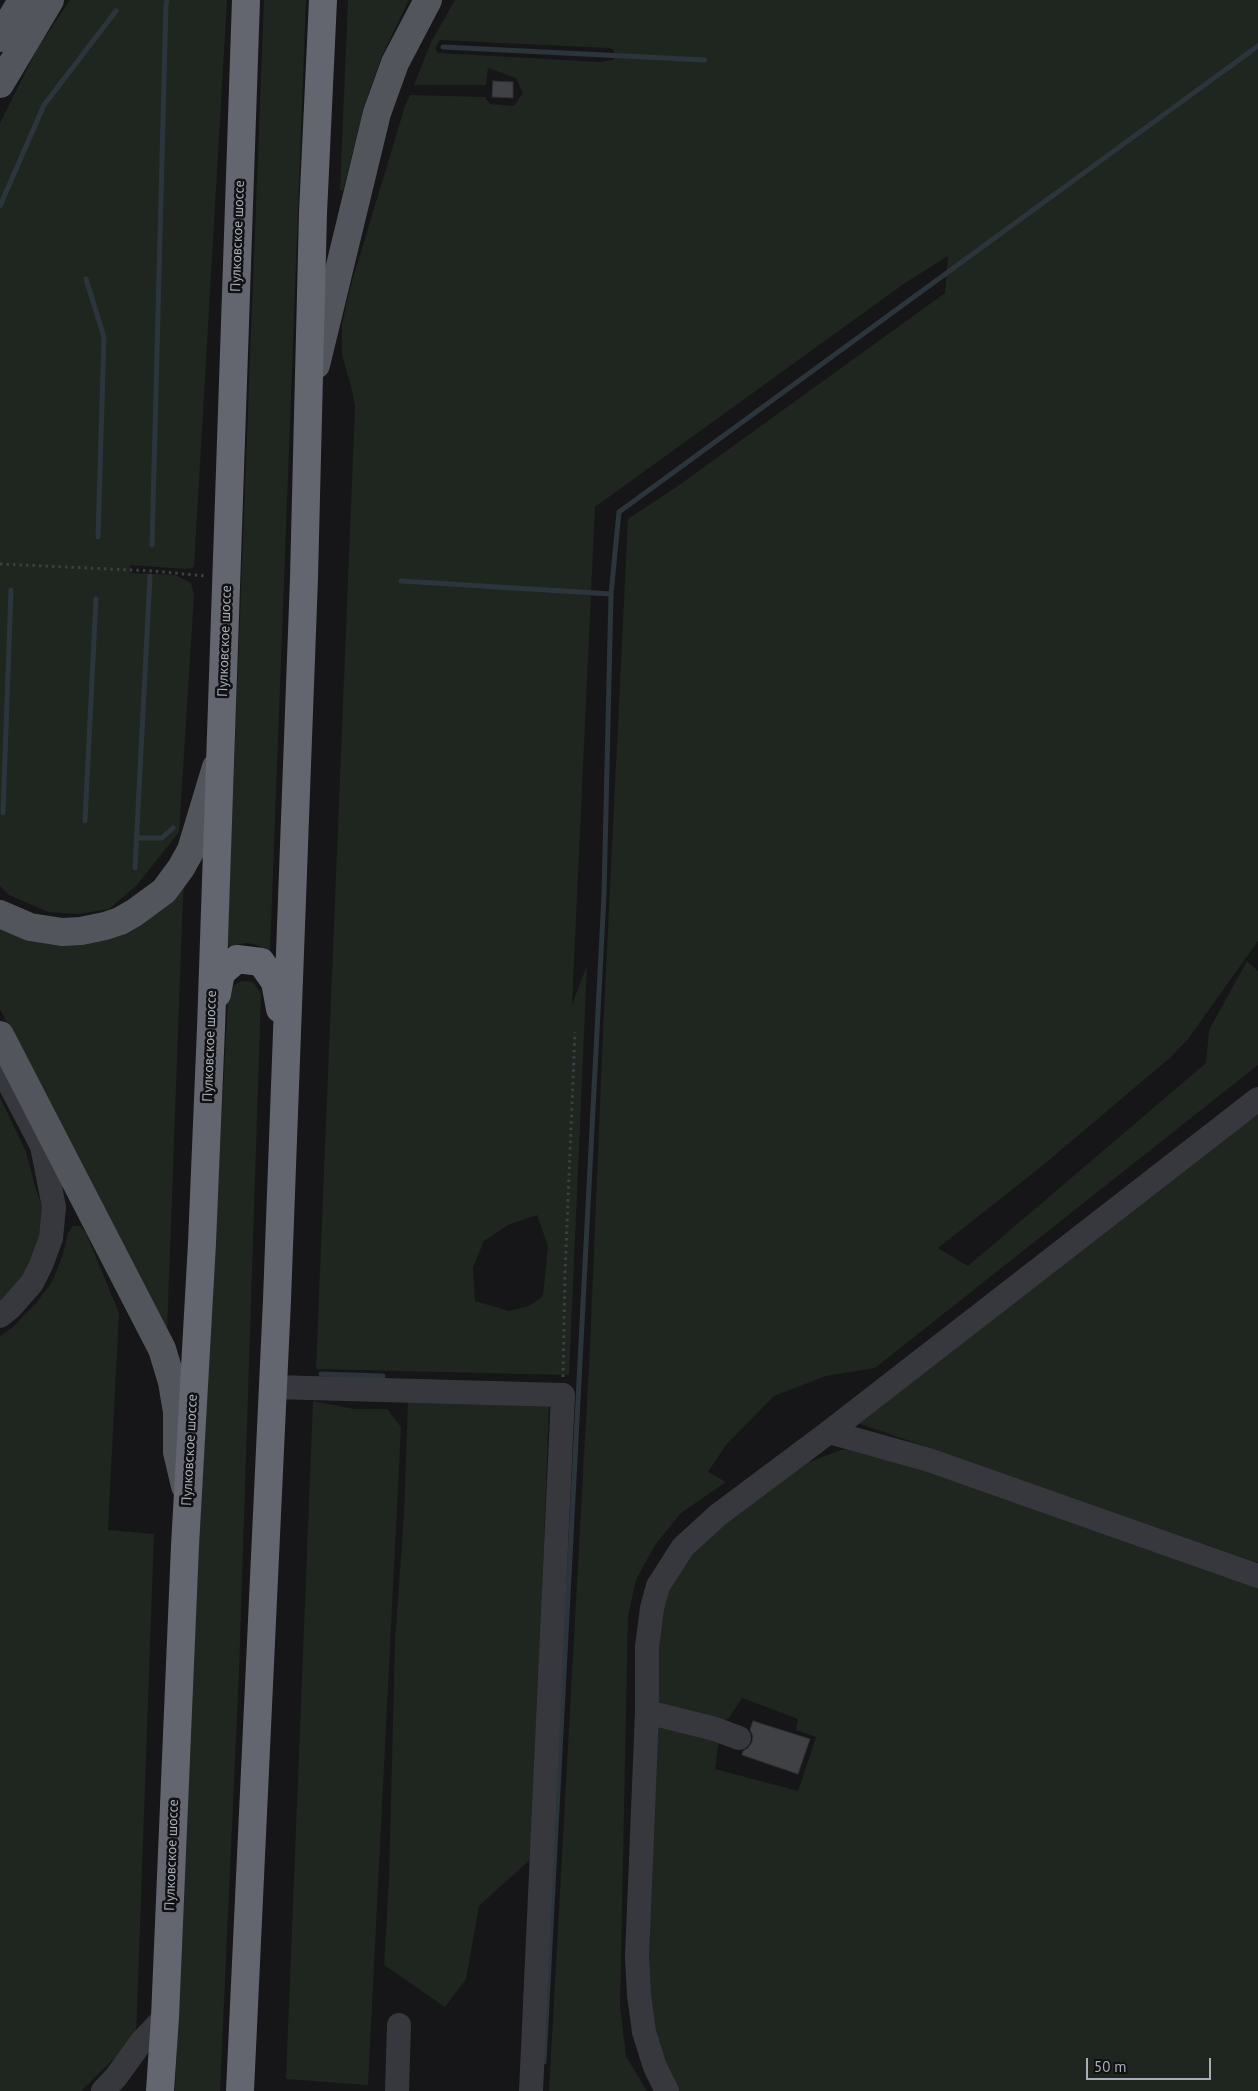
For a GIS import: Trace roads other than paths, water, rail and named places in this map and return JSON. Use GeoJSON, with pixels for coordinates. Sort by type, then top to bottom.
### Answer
{"type":"FeatureCollection","features":[{"type":"Feature","properties":{"kind":"highway","name":"Пулковское шоссе"},"geometry":{"type":"LineString","coordinates":[[160,2091],[211,1028],[246,0]]}},
{"type":"Feature","properties":{"kind":"highway"},"geometry":{"type":"LineString","coordinates":[[240,2091],[287,1043],[310,393],[313,213],[323,0]]}},
{"type":"Feature","properties":{"kind":"highway"},"geometry":{"type":"LineString","coordinates":[[211,1028],[221,973],[237,959],[261,962],[275,982],[287,1043]]}},
{"type":"Feature","properties":{"kind":"main road"},"geometry":{"type":"LineString","coordinates":[[0,38],[22,0]]}},
{"type":"Feature","properties":{"kind":"main road"},"geometry":{"type":"LineString","coordinates":[[0,84],[50,0]]}},
{"type":"Feature","properties":{"kind":"main road"},"geometry":{"type":"LineString","coordinates":[[310,393],[333,290],[377,113],[395,63],[428,0]]}},
{"type":"Feature","properties":{"kind":"main road"},"geometry":{"type":"LineString","coordinates":[[0,914],[15,922],[45,930],[82,932],[120,921],[164,891],[181,868],[191,850],[221,751]]}},
{"type":"Feature","properties":{"kind":"main road"},"geometry":{"type":"LineString","coordinates":[[0,1035],[162,1349],[172,1382],[177,1412],[177,1452],[188,1497]]}},
{"type":"Feature","properties":{"kind":"street"},"geometry":{"type":"LineString","coordinates":[[0,1040],[9,1083],[42,1146],[54,1207],[51,1238],[41,1265],[32,1283],[10,1308],[0,1316]]}},
{"type":"Feature","properties":{"kind":"street"},"geometry":{"type":"LineString","coordinates":[[667,2091],[655,2067],[644,2032],[638,1995],[637,1957],[647,1712],[647,1647],[652,1608],[658,1586],[668,1568],[683,1547],[718,1515],[829,1432],[1258,1099]]}},
{"type":"Feature","properties":{"kind":"street"},"geometry":{"type":"LineString","coordinates":[[273,1387],[563,1395],[531,2091]]}},
{"type":"Feature","properties":{"kind":"street"},"geometry":{"type":"LineString","coordinates":[[829,1432],[929,1460],[1258,1576]]}},
{"type":"Feature","properties":{"kind":"street"},"geometry":{"type":"LineString","coordinates":[[647,1712],[715,1729],[739,1738]]}},
{"type":"Feature","properties":{"kind":"street"},"geometry":{"type":"LineString","coordinates":[[103,2091],[116,2077],[142,2041],[165,2018]]}},
{"type":"Feature","properties":{"kind":"street"},"geometry":{"type":"LineString","coordinates":[[396,2091],[398,2025]]}},
{"type":"Feature","properties":{"kind":"waterway"},"geometry":{"type":"LineString","coordinates":[[152,545],[167,0]]}},
{"type":"Feature","properties":{"kind":"waterway"},"geometry":{"type":"LineString","coordinates":[[0,206],[44,105],[116,11]]}},
{"type":"Feature","properties":{"kind":"waterway"},"geometry":{"type":"LineString","coordinates":[[401,581],[611,594],[619,512],[1258,46]]}},
{"type":"Feature","properties":{"kind":"waterway"},"geometry":{"type":"LineString","coordinates":[[443,47],[705,60]]}},
{"type":"Feature","properties":{"kind":"waterway"},"geometry":{"type":"LineString","coordinates":[[86,279],[104,337],[98,537]]}},
{"type":"Feature","properties":{"kind":"waterway"},"geometry":{"type":"LineString","coordinates":[[135,868],[150,576]]}},
{"type":"Feature","properties":{"kind":"waterway"},"geometry":{"type":"LineString","coordinates":[[3,813],[11,590]]}},
{"type":"Feature","properties":{"kind":"waterway"},"geometry":{"type":"LineString","coordinates":[[544,2062],[604,895],[611,594]]}},
{"type":"Feature","properties":{"kind":"waterway"},"geometry":{"type":"LineString","coordinates":[[85,821],[96,599]]}},
{"type":"Feature","properties":{"kind":"waterway"},"geometry":{"type":"LineString","coordinates":[[137,838],[162,838],[173,828]]}},
{"type":"Feature","properties":{"kind":"waterway"},"geometry":{"type":"LineString","coordinates":[[321,1374],[383,1376]]}}]}
